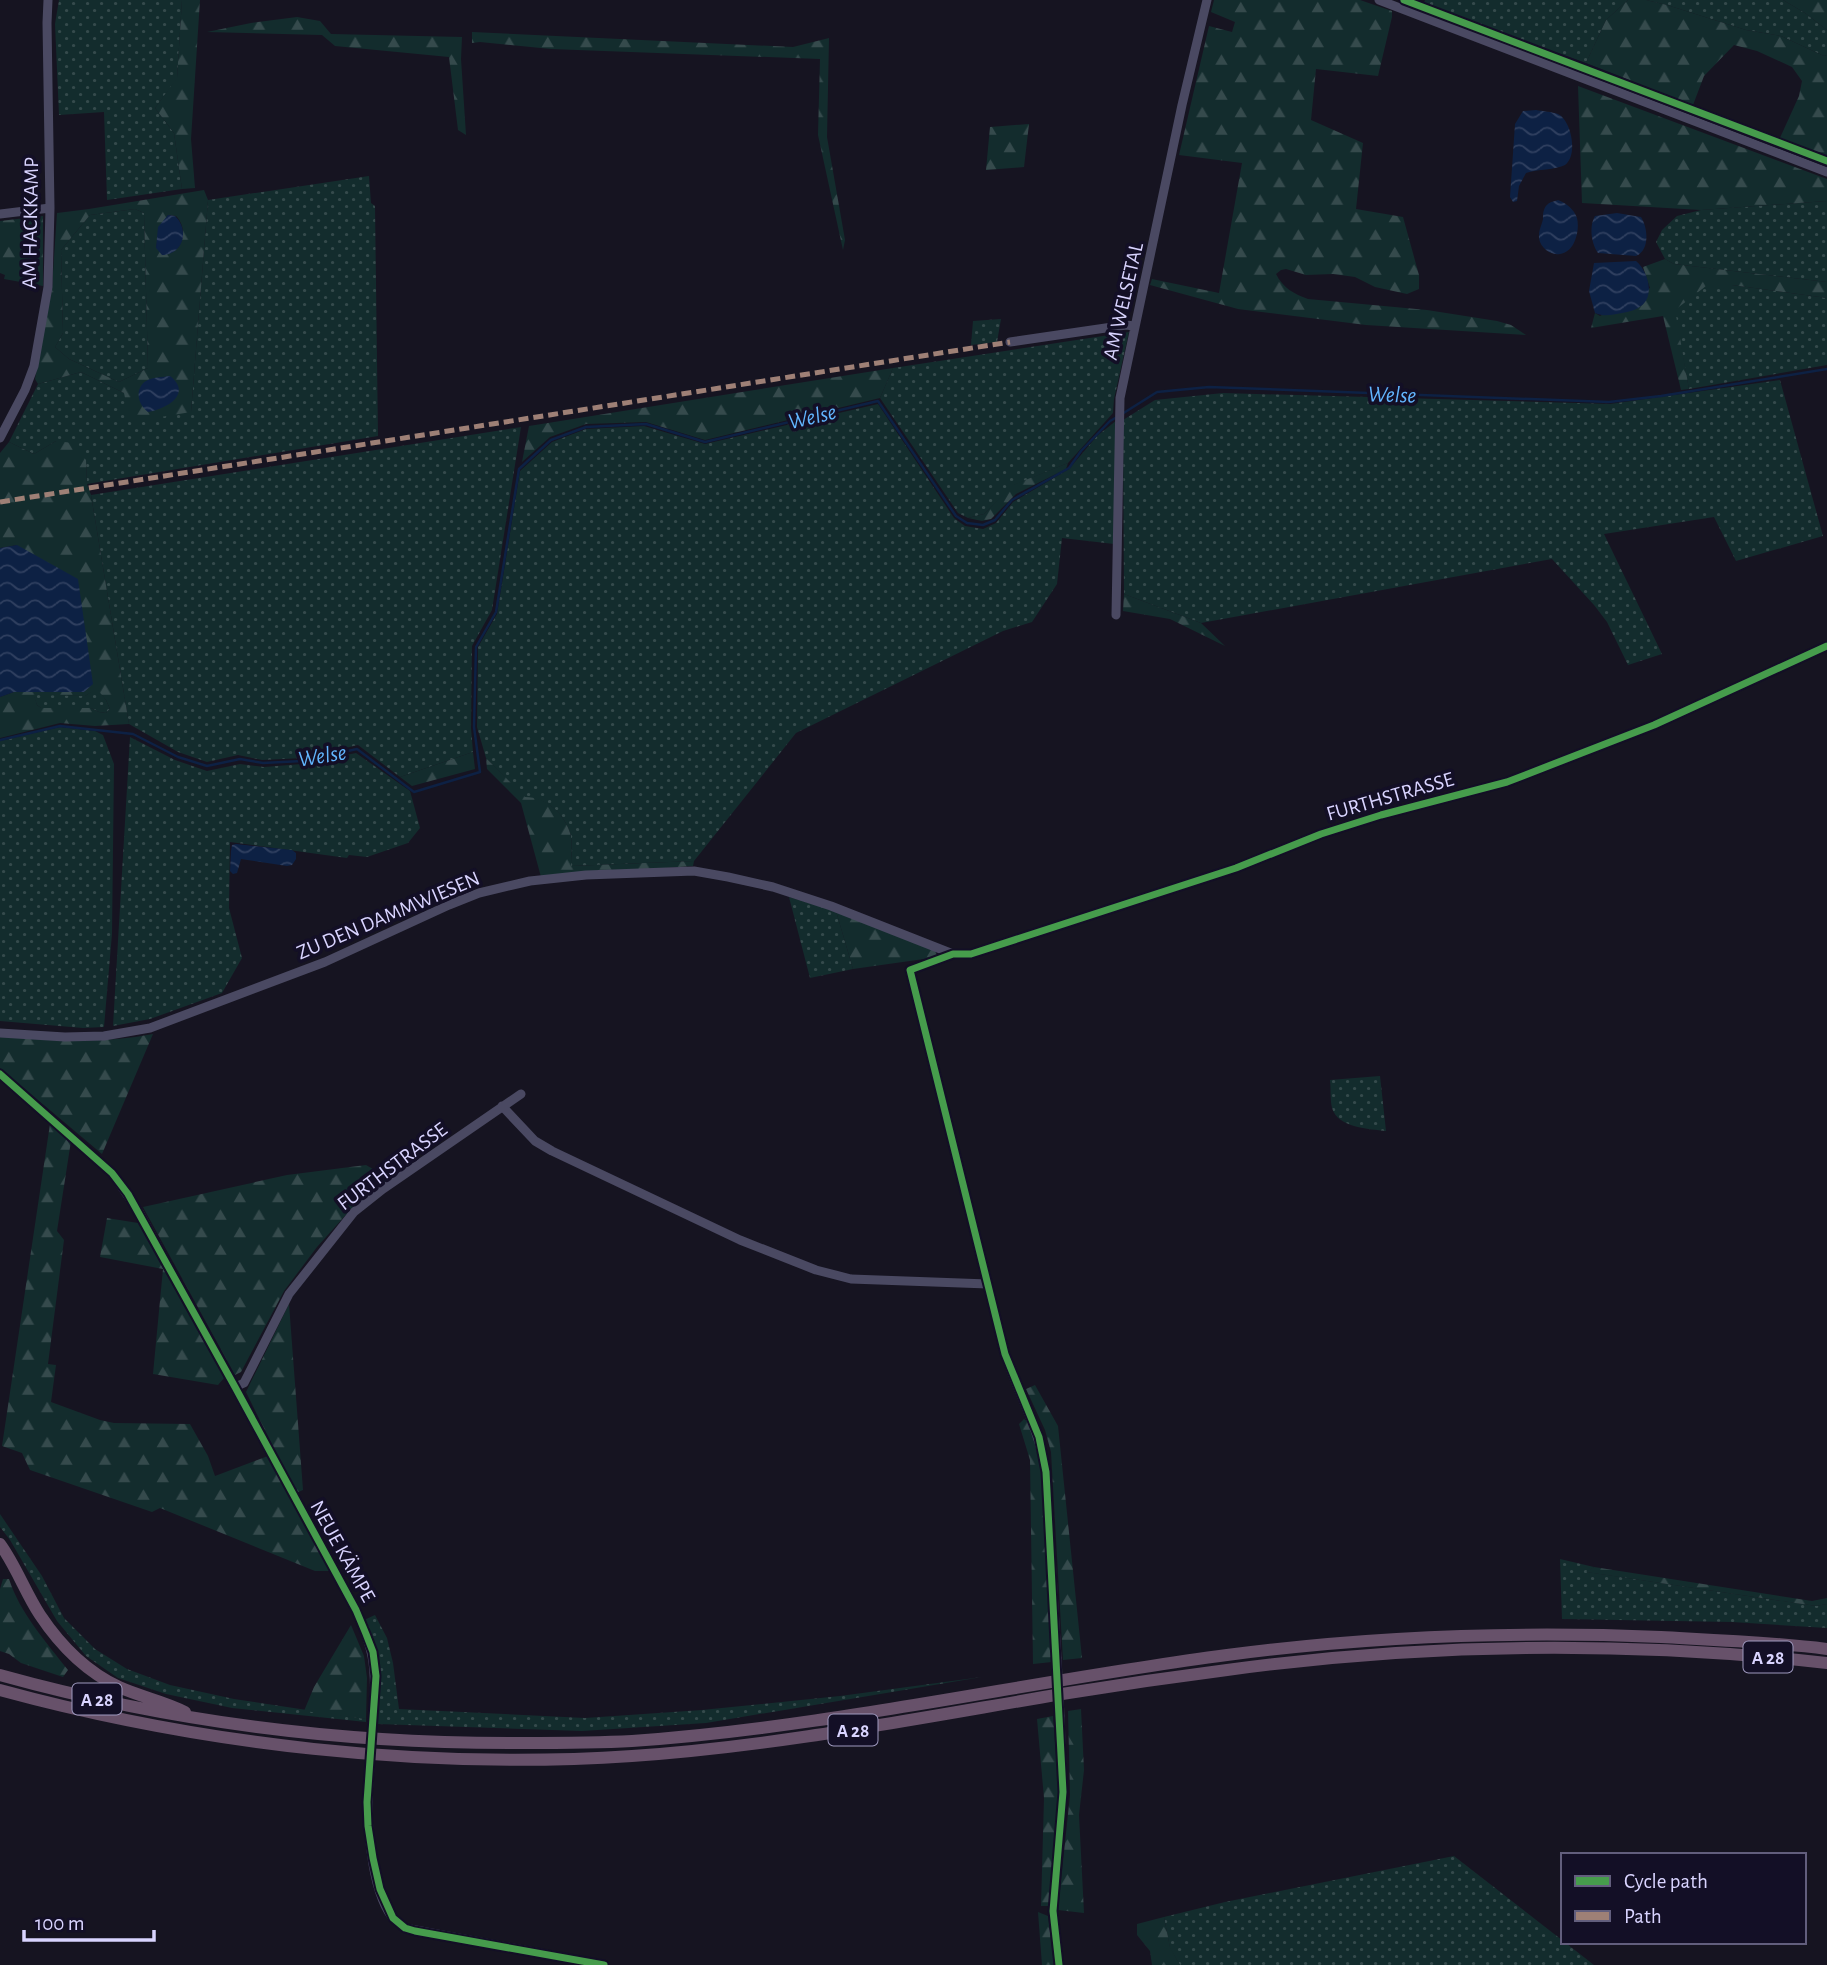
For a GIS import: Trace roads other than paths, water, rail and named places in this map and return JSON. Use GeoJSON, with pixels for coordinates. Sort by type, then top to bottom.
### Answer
{"type":"FeatureCollection","features":[{"type":"Feature","properties":{"kind":"highway"},"geometry":{"type":"LineString","coordinates":[[0,1545],[9,1556],[38,1613],[75,1657],[118,1687],[167,1703],[194,1717]]}},
{"type":"Feature","properties":{"kind":"highway","name":"A 28"},"geometry":{"type":"LineString","coordinates":[[0,1675],[89,1697],[194,1717],[300,1732],[478,1744],[627,1741],[701,1735],[836,1718],[1228,1655],[1316,1645],[1496,1634],[1588,1634],[1757,1642],[1827,1649]]}},
{"type":"Feature","properties":{"kind":"highway","name":"A 28"},"geometry":{"type":"LineString","coordinates":[[0,1690],[149,1725],[225,1738],[299,1747],[435,1757],[554,1758],[702,1750],[837,1733],[1080,1691],[1318,1659],[1496,1649],[1587,1649],[1708,1653],[1827,1663]]}},
{"type":"Feature","properties":{"kind":"street","name":"AM HACKKAMP"},"geometry":{"type":"LineString","coordinates":[[0,438],[25,390],[34,366],[48,287],[48,0]]}},
{"type":"Feature","properties":{"kind":"street","name":"AM WELSETAL"},"geometry":{"type":"LineString","coordinates":[[1116,615],[1119,423],[1123,380],[1207,0]]}},
{"type":"Feature","properties":{"kind":"street"},"geometry":{"type":"LineString","coordinates":[[1379,0],[1827,172]]}},
{"type":"Feature","properties":{"kind":"street"},"geometry":{"type":"LineString","coordinates":[[0,214],[50,208]]}},
{"type":"Feature","properties":{"kind":"street"},"geometry":{"type":"LineString","coordinates":[[1010,342],[1134,326]]}},
{"type":"Feature","properties":{"kind":"street","name":"FURTHSTRASSE"},"geometry":{"type":"LineString","coordinates":[[988,1284],[910,970],[953,954],[971,954],[1199,880],[1321,834],[1381,815],[1507,782],[1654,725],[1827,646]]}},
{"type":"Feature","properties":{"kind":"street","name":"ZU DEN DAMMWIESEN"},"geometry":{"type":"LineString","coordinates":[[0,1033],[65,1037],[104,1036],[150,1028],[325,961],[479,893],[530,881],[586,875],[694,872],[728,877],[773,887],[831,906],[953,954]]}},
{"type":"Feature","properties":{"kind":"street","name":"NEUE KÄMPE"},"geometry":{"type":"LineString","coordinates":[[0,1074],[112,1173],[128,1194],[356,1610],[373,1652],[376,1676],[368,1826],[380,1889],[393,1918],[405,1928],[604,1965]]}},
{"type":"Feature","properties":{"kind":"street","name":"FURTHSTRASSE"},"geometry":{"type":"LineString","coordinates":[[235,1387],[244,1383],[289,1294],[354,1212],[521,1094]]}},
{"type":"Feature","properties":{"kind":"street"},"geometry":{"type":"LineString","coordinates":[[502,1107],[535,1141],[552,1151],[740,1240],[816,1270],[851,1279],[988,1284],[1005,1354],[1032,1418],[1046,1472],[1063,1792],[1053,1911],[1059,1965]]}},
{"type":"Feature","properties":{"kind":"water"},"geometry":{"type":"Polygon","coordinates":[[[1523,111],[1556,113],[1563,118],[1572,139],[1571,154],[1569,161],[1561,167],[1526,173],[1519,186],[1517,201],[1513,202],[1510,197],[1515,124],[1523,111]]]}},
{"type":"Feature","properties":{"kind":"water"},"geometry":{"type":"Polygon","coordinates":[[[1558,200],[1574,212],[1578,228],[1573,245],[1565,252],[1556,254],[1543,246],[1539,235],[1545,207],[1558,200]]]}},
{"type":"Feature","properties":{"kind":"water"},"geometry":{"type":"Polygon","coordinates":[[[1617,213],[1641,217],[1646,244],[1636,256],[1598,253],[1592,240],[1591,229],[1595,216],[1617,213]]]}},
{"type":"Feature","properties":{"kind":"water"},"geometry":{"type":"Polygon","coordinates":[[[168,215],[175,216],[180,222],[182,241],[175,251],[162,255],[156,248],[158,227],[168,215]]]}},
{"type":"Feature","properties":{"kind":"water"},"geometry":{"type":"Polygon","coordinates":[[[1636,261],[1649,285],[1644,304],[1634,310],[1615,314],[1595,313],[1589,291],[1594,263],[1636,261]]]}},
{"type":"Feature","properties":{"kind":"water"},"geometry":{"type":"Polygon","coordinates":[[[170,376],[179,389],[178,395],[162,408],[148,412],[140,401],[142,384],[154,378],[170,376]]]}},
{"type":"Feature","properties":{"kind":"water"},"geometry":{"type":"Polygon","coordinates":[[[17,545],[78,579],[93,684],[84,692],[14,692],[0,697],[0,548],[17,545]]]}},
{"type":"Feature","properties":{"kind":"water"},"geometry":{"type":"Polygon","coordinates":[[[232,845],[292,850],[296,853],[296,859],[292,865],[287,866],[241,859],[237,873],[233,874],[230,871],[231,851],[232,845]]]}},
{"type":"Feature","properties":{"kind":"waterway","name":"Welse"},"geometry":{"type":"LineString","coordinates":[[1122,414],[1157,392],[1209,387],[1609,402],[1827,369]]}},
{"type":"Feature","properties":{"kind":"waterway","name":"Welse"},"geometry":{"type":"LineString","coordinates":[[0,740],[60,726],[133,734],[178,757],[207,766],[240,759],[263,763],[302,761],[357,749],[414,792],[480,772],[474,727],[476,647],[496,612],[519,469],[551,440],[586,427],[646,424],[705,442],[878,401],[956,516],[967,523],[983,525],[995,520],[1012,500],[1069,468],[1081,451],[1117,417]]}}]}
